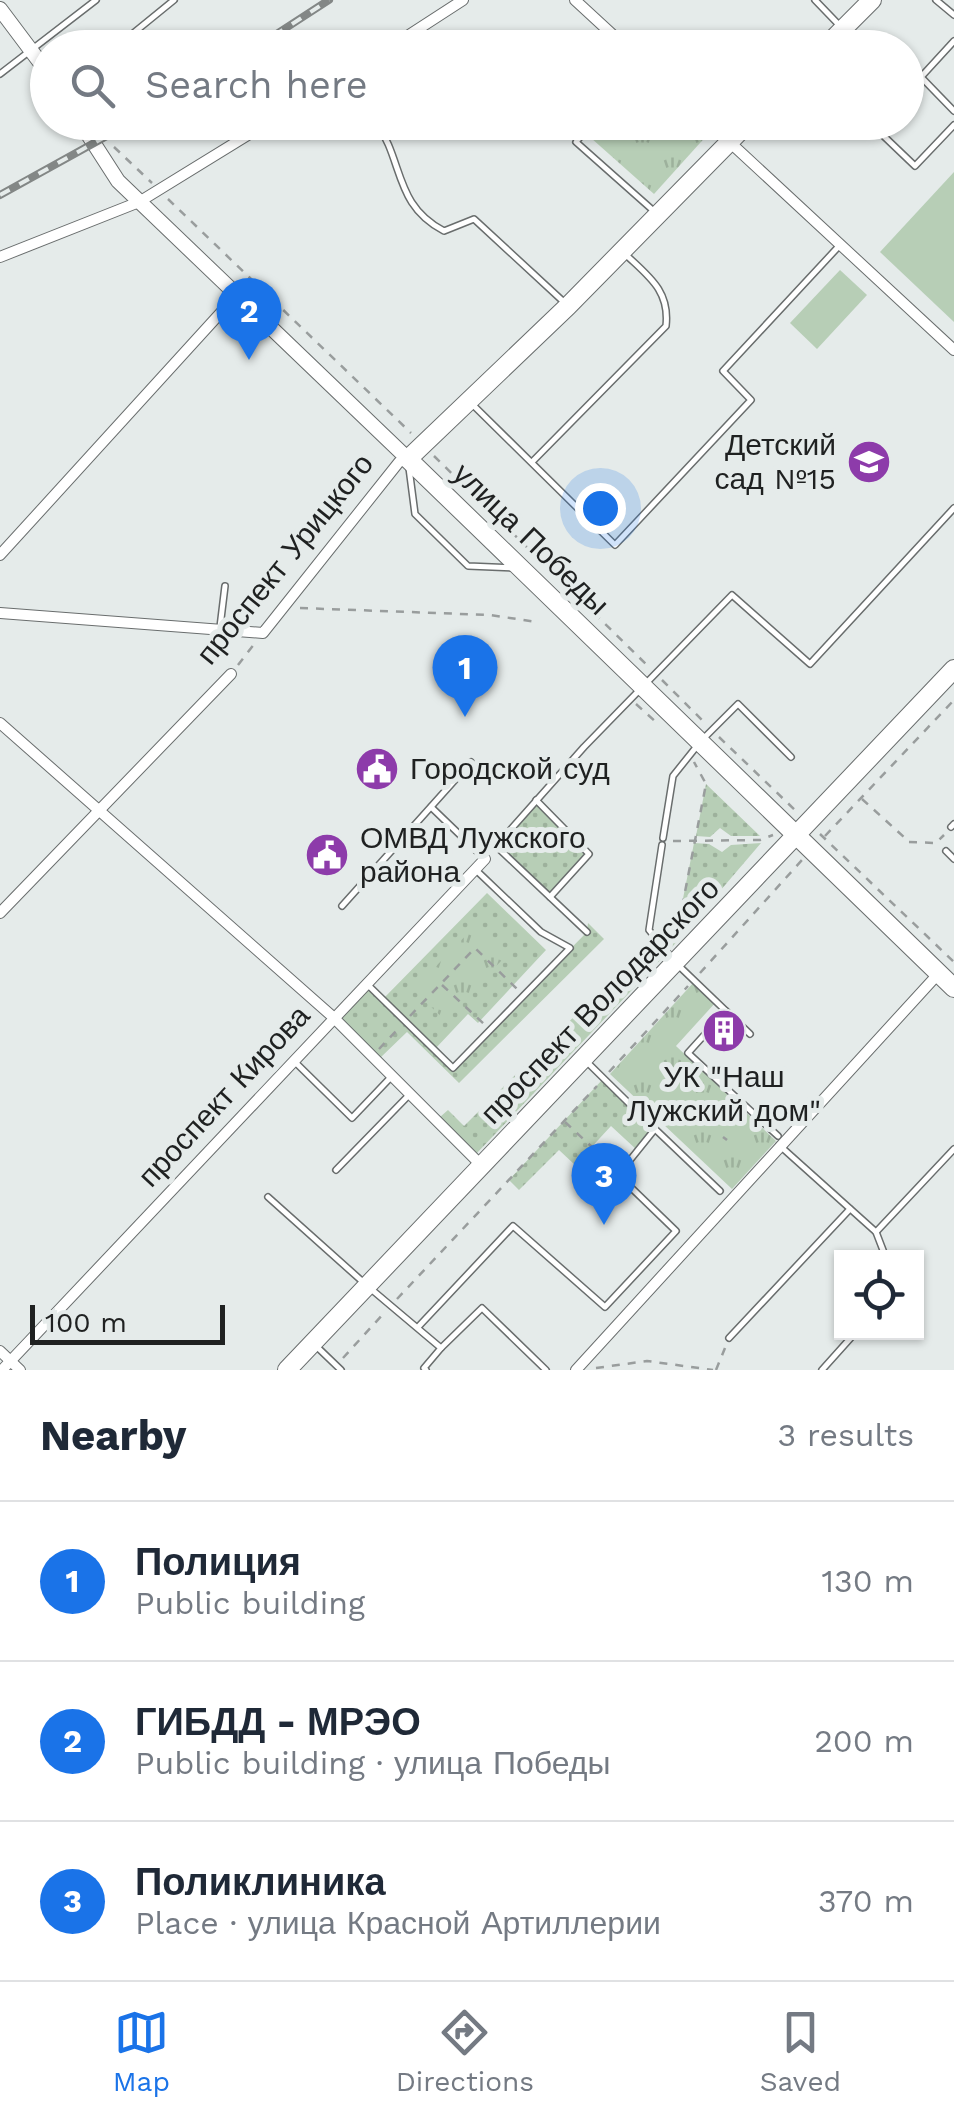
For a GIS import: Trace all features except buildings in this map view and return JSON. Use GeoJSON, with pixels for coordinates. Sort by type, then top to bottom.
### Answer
{"type":"FeatureCollection","features":[{"type":"Feature","properties":{"kind":"main road"},"geometry":{"type":"LineString","coordinates":[[843,29],[872,0]]}},
{"type":"Feature","properties":{"kind":"main road","name":"проспект Урицкого"},"geometry":{"type":"LineString","coordinates":[[408,460],[730,142]]}},
{"type":"Feature","properties":{"kind":"main road","name":"улица Победы"},"geometry":{"type":"LineString","coordinates":[[408,460],[651,680],[700,742],[802,829],[946,968],[954,988]]}},
{"type":"Feature","properties":{"kind":"main road","name":"проспект Володарского"},"geometry":{"type":"LineString","coordinates":[[287,1370],[584,1058],[671,957],[802,829],[954,669]]}},
{"type":"Feature","properties":{"kind":"street"},"geometry":{"type":"LineString","coordinates":[[417,30],[463,0]]}},
{"type":"Feature","properties":{"kind":"street"},"geometry":{"type":"LineString","coordinates":[[575,0],[607,30]]}},
{"type":"Feature","properties":{"kind":"street"},"geometry":{"type":"LineString","coordinates":[[0,9],[30,47]]}},
{"type":"Feature","properties":{"kind":"street","name":"улица Победы"},"geometry":{"type":"LineString","coordinates":[[91,140],[118,182],[408,460]]}},
{"type":"Feature","properties":{"kind":"street"},"geometry":{"type":"LineString","coordinates":[[0,257],[138,202],[239,140]]}},
{"type":"Feature","properties":{"kind":"street"},"geometry":{"type":"LineString","coordinates":[[730,142],[954,350]]}},
{"type":"Feature","properties":{"kind":"street"},"geometry":{"type":"LineString","coordinates":[[0,555],[235,297]]}},
{"type":"Feature","properties":{"kind":"street","name":"проспект Урицкого"},"geometry":{"type":"LineString","coordinates":[[263,633],[398,462],[408,460]]}},
{"type":"Feature","properties":{"kind":"street"},"geometry":{"type":"LineString","coordinates":[[0,613],[263,633]]}},
{"type":"Feature","properties":{"kind":"street","name":"проспект Урицкого"},"geometry":{"type":"LineString","coordinates":[[0,913],[231,674]]}},
{"type":"Feature","properties":{"kind":"street"},"geometry":{"type":"LineString","coordinates":[[0,722],[332,1017],[482,1166]]}},
{"type":"Feature","properties":{"kind":"street","name":"проспект Кирова"},"geometry":{"type":"LineString","coordinates":[[6,1366],[485,859]]}},
{"type":"Feature","properties":{"kind":"street"},"geometry":{"type":"LineString","coordinates":[[580,1370],[778,1140],[946,968]]}},
{"type":"Feature","properties":{"kind":"street"},"geometry":{"type":"LineString","coordinates":[[0,1351],[6,1366],[20,1370]]}},
{"type":"Feature","properties":{"kind":"lane"},"geometry":{"type":"LineString","coordinates":[[60,30],[96,0]]}},
{"type":"Feature","properties":{"kind":"lane"},"geometry":{"type":"LineString","coordinates":[[137,30],[174,0]]}},
{"type":"Feature","properties":{"kind":"lane"},"geometry":{"type":"LineString","coordinates":[[815,0],[843,29]]}},
{"type":"Feature","properties":{"kind":"lane"},"geometry":{"type":"LineString","coordinates":[[936,0],[954,16]]}},
{"type":"Feature","properties":{"kind":"lane"},"geometry":{"type":"LineString","coordinates":[[924,74],[954,40]]}},
{"type":"Feature","properties":{"kind":"lane"},"geometry":{"type":"LineString","coordinates":[[0,74],[30,55]]}},
{"type":"Feature","properties":{"kind":"lane"},"geometry":{"type":"LineString","coordinates":[[924,80],[954,111]]}},
{"type":"Feature","properties":{"kind":"lane"},"geometry":{"type":"LineString","coordinates":[[887,140],[915,166],[954,125]]}},
{"type":"Feature","properties":{"kind":"lane"},"geometry":{"type":"LineString","coordinates":[[383,140],[407,199],[428,222],[444,230],[474,219],[530,266],[568,306]]}},
{"type":"Feature","properties":{"kind":"lane"},"geometry":{"type":"LineString","coordinates":[[578,140],[658,215]]}},
{"type":"Feature","properties":{"kind":"lane"},"geometry":{"type":"LineString","coordinates":[[469,401],[615,545],[751,400],[724,371],[840,245]]}},
{"type":"Feature","properties":{"kind":"lane"},"geometry":{"type":"LineString","coordinates":[[532,462],[666,326],[668,308],[660,286],[622,251]]}},
{"type":"Feature","properties":{"kind":"lane"},"geometry":{"type":"LineString","coordinates":[[408,460],[414,514],[468,566],[524,568]]}},
{"type":"Feature","properties":{"kind":"lane"},"geometry":{"type":"LineString","coordinates":[[587,932],[496,846],[732,595],[810,664],[954,508]]}},
{"type":"Feature","properties":{"kind":"lane"},"geometry":{"type":"LineString","coordinates":[[220,630],[225,586]]}},
{"type":"Feature","properties":{"kind":"lane"},"geometry":{"type":"LineString","coordinates":[[750,1034],[671,957],[649,930],[673,776],[700,742],[738,704],[791,756]]}},
{"type":"Feature","properties":{"kind":"lane"},"geometry":{"type":"LineString","coordinates":[[342,906],[470,762]]}},
{"type":"Feature","properties":{"kind":"lane"},"geometry":{"type":"LineString","coordinates":[[536,800],[590,854],[550,897]]}},
{"type":"Feature","properties":{"kind":"lane"},"geometry":{"type":"LineString","coordinates":[[431,807],[485,859]]}},
{"type":"Feature","properties":{"kind":"lane"},"geometry":{"type":"LineString","coordinates":[[946,850],[954,858]]}},
{"type":"Feature","properties":{"kind":"lane"},"geometry":{"type":"LineString","coordinates":[[366,983],[453,1068],[570,948],[541,932],[475,869]]}},
{"type":"Feature","properties":{"kind":"lane"},"geometry":{"type":"LineString","coordinates":[[726,1012],[688,1053],[876,1232],[883,1250]]}},
{"type":"Feature","properties":{"kind":"lane"},"geometry":{"type":"LineString","coordinates":[[584,1058],[602,1080],[720,1191]]}},
{"type":"Feature","properties":{"kind":"lane"},"geometry":{"type":"LineString","coordinates":[[293,1060],[352,1118],[392,1076]]}},
{"type":"Feature","properties":{"kind":"lane"},"geometry":{"type":"LineString","coordinates":[[336,1170],[410,1094]]}},
{"type":"Feature","properties":{"kind":"lane"},"geometry":{"type":"LineString","coordinates":[[419,1326],[513,1226],[605,1308],[676,1231],[618,1175],[655,1129]]}},
{"type":"Feature","properties":{"kind":"lane"},"geometry":{"type":"LineString","coordinates":[[876,1232],[954,1149]]}},
{"type":"Feature","properties":{"kind":"lane"},"geometry":{"type":"LineString","coordinates":[[268,1197],[441,1348]]}},
{"type":"Feature","properties":{"kind":"lane"},"geometry":{"type":"LineString","coordinates":[[729,1338],[850,1209]]}},
{"type":"Feature","properties":{"kind":"lane"},"geometry":{"type":"LineString","coordinates":[[426,1370],[441,1348],[482,1308],[546,1370]]}},
{"type":"Feature","properties":{"kind":"lane"},"geometry":{"type":"LineString","coordinates":[[822,1370],[849,1340]]}},
{"type":"Feature","properties":{"kind":"lane"},"geometry":{"type":"LineString","coordinates":[[312,1343],[339,1368]]}},
{"type":"Feature","properties":{"kind":"path"},"geometry":{"type":"LineString","coordinates":[[111,144],[424,446],[651,680],[700,742],[802,829],[946,968]]}},
{"type":"Feature","properties":{"kind":"path"},"geometry":{"type":"LineString","coordinates":[[284,607],[490,614],[537,622]]}},
{"type":"Feature","properties":{"kind":"path","name":"проспект Урицкого"},"geometry":{"type":"LineString","coordinates":[[231,674],[263,633]]}},
{"type":"Feature","properties":{"kind":"path"},"geometry":{"type":"LineString","coordinates":[[339,1368],[392,1305],[631,1053],[817,844],[954,700]]}},
{"type":"Feature","properties":{"kind":"path"},"geometry":{"type":"LineString","coordinates":[[671,957],[706,784],[700,742]]}},
{"type":"Feature","properties":{"kind":"path"},"geometry":{"type":"LineString","coordinates":[[861,798],[907,840],[936,843],[952,826]]}},
{"type":"Feature","properties":{"kind":"path"},"geometry":{"type":"LineString","coordinates":[[663,841],[774,836]]}},
{"type":"Feature","properties":{"kind":"path"},"geometry":{"type":"LineString","coordinates":[[380,1058],[375,1053],[475,948],[524,996]]}},
{"type":"Feature","properties":{"kind":"path"},"geometry":{"type":"LineString","coordinates":[[441,984],[490,1030]]}},
{"type":"Feature","properties":{"kind":"path"},"geometry":{"type":"LineString","coordinates":[[564,1121],[592,1147]]}},
{"type":"Feature","properties":{"kind":"path"},"geometry":{"type":"LineString","coordinates":[[580,1370],[647,1360],[714,1370],[729,1338]]}},
{"type":"Feature","properties":{"kind":"path"},"geometry":{"type":"LineString","coordinates":[[647,1360],[650,1370]]}},
{"type":"Feature","properties":{"kind":"green space"},"geometry":{"type":"Polygon","coordinates":[[[593,140],[703,140],[654,194],[593,140]]]}},
{"type":"Feature","properties":{"kind":"green space"},"geometry":{"type":"Polygon","coordinates":[[[954,172],[954,322],[880,252],[954,172]]]}},
{"type":"Feature","properties":{"kind":"green space"},"geometry":{"type":"Polygon","coordinates":[[[840,270],[867,295],[817,349],[790,323],[840,270]]]}},
{"type":"Feature","properties":{"kind":"green space"},"geometry":{"type":"Polygon","coordinates":[[[706,784],[760,836],[731,836],[720,828],[710,837],[696,836],[706,784]]]}},
{"type":"Feature","properties":{"kind":"green space"},"geometry":{"type":"Polygon","coordinates":[[[536,800],[589,854],[550,897],[496,846],[536,800]]]}},
{"type":"Feature","properties":{"kind":"green space"},"geometry":{"type":"Polygon","coordinates":[[[694,843],[709,844],[722,852],[731,845],[761,843],[667,953],[477,1153],[440,1117],[448,1110],[464,1126],[639,952],[675,939],[694,843]]]}},
{"type":"Feature","properties":{"kind":"green space"},"geometry":{"type":"Polygon","coordinates":[[[487,893],[546,950],[478,1023],[468,1014],[435,1049],[453,1068],[587,932],[588,923],[604,939],[459,1083],[407,1032],[380,1058],[335,1014],[365,983],[383,999],[487,893]]]}},
{"type":"Feature","properties":{"kind":"green space"},"geometry":{"type":"Polygon","coordinates":[[[477,924],[508,954],[444,1019],[413,990],[477,924]]]}},
{"type":"Feature","properties":{"kind":"green space"},"geometry":{"type":"Polygon","coordinates":[[[694,982],[716,1002],[676,1046],[776,1141],[732,1189],[610,1074],[694,982]]]}},
{"type":"Feature","properties":{"kind":"green space"},"geometry":{"type":"Polygon","coordinates":[[[602,1080],[655,1129],[638,1151],[611,1126],[575,1165],[559,1150],[519,1190],[509,1180],[602,1080]]]}},
{"type":"Feature","properties":{"kind":"railway"},"geometry":{"type":"LineString","coordinates":[[283,30],[329,0]]}},
{"type":"Feature","properties":{"kind":"railway"},"geometry":{"type":"LineString","coordinates":[[0,195],[99,140]]}},
{"type":"Feature","properties":{"kind":"place","name":"ГИБДД - МРЭО"},"geometry":{"type":"Point","coordinates":[249,360]}},
{"type":"Feature","properties":{"kind":"place","name":"Детский сад №15"},"geometry":{"type":"Point","coordinates":[869,462]}},
{"type":"Feature","properties":{"kind":"place","name":"Полиция"},"geometry":{"type":"Point","coordinates":[465,717]}},
{"type":"Feature","properties":{"kind":"place","name":"Городской суд"},"geometry":{"type":"Point","coordinates":[377,769]}},
{"type":"Feature","properties":{"kind":"place","name":"ОМВД Лужского района"},"geometry":{"type":"Point","coordinates":[327,855]}},
{"type":"Feature","properties":{"kind":"place","name":"УК \"Наш Лужский дом\""},"geometry":{"type":"Point","coordinates":[724,1031]}},
{"type":"Feature","properties":{"kind":"place","name":"Поликлиника"},"geometry":{"type":"Point","coordinates":[604,1225]}}]}
